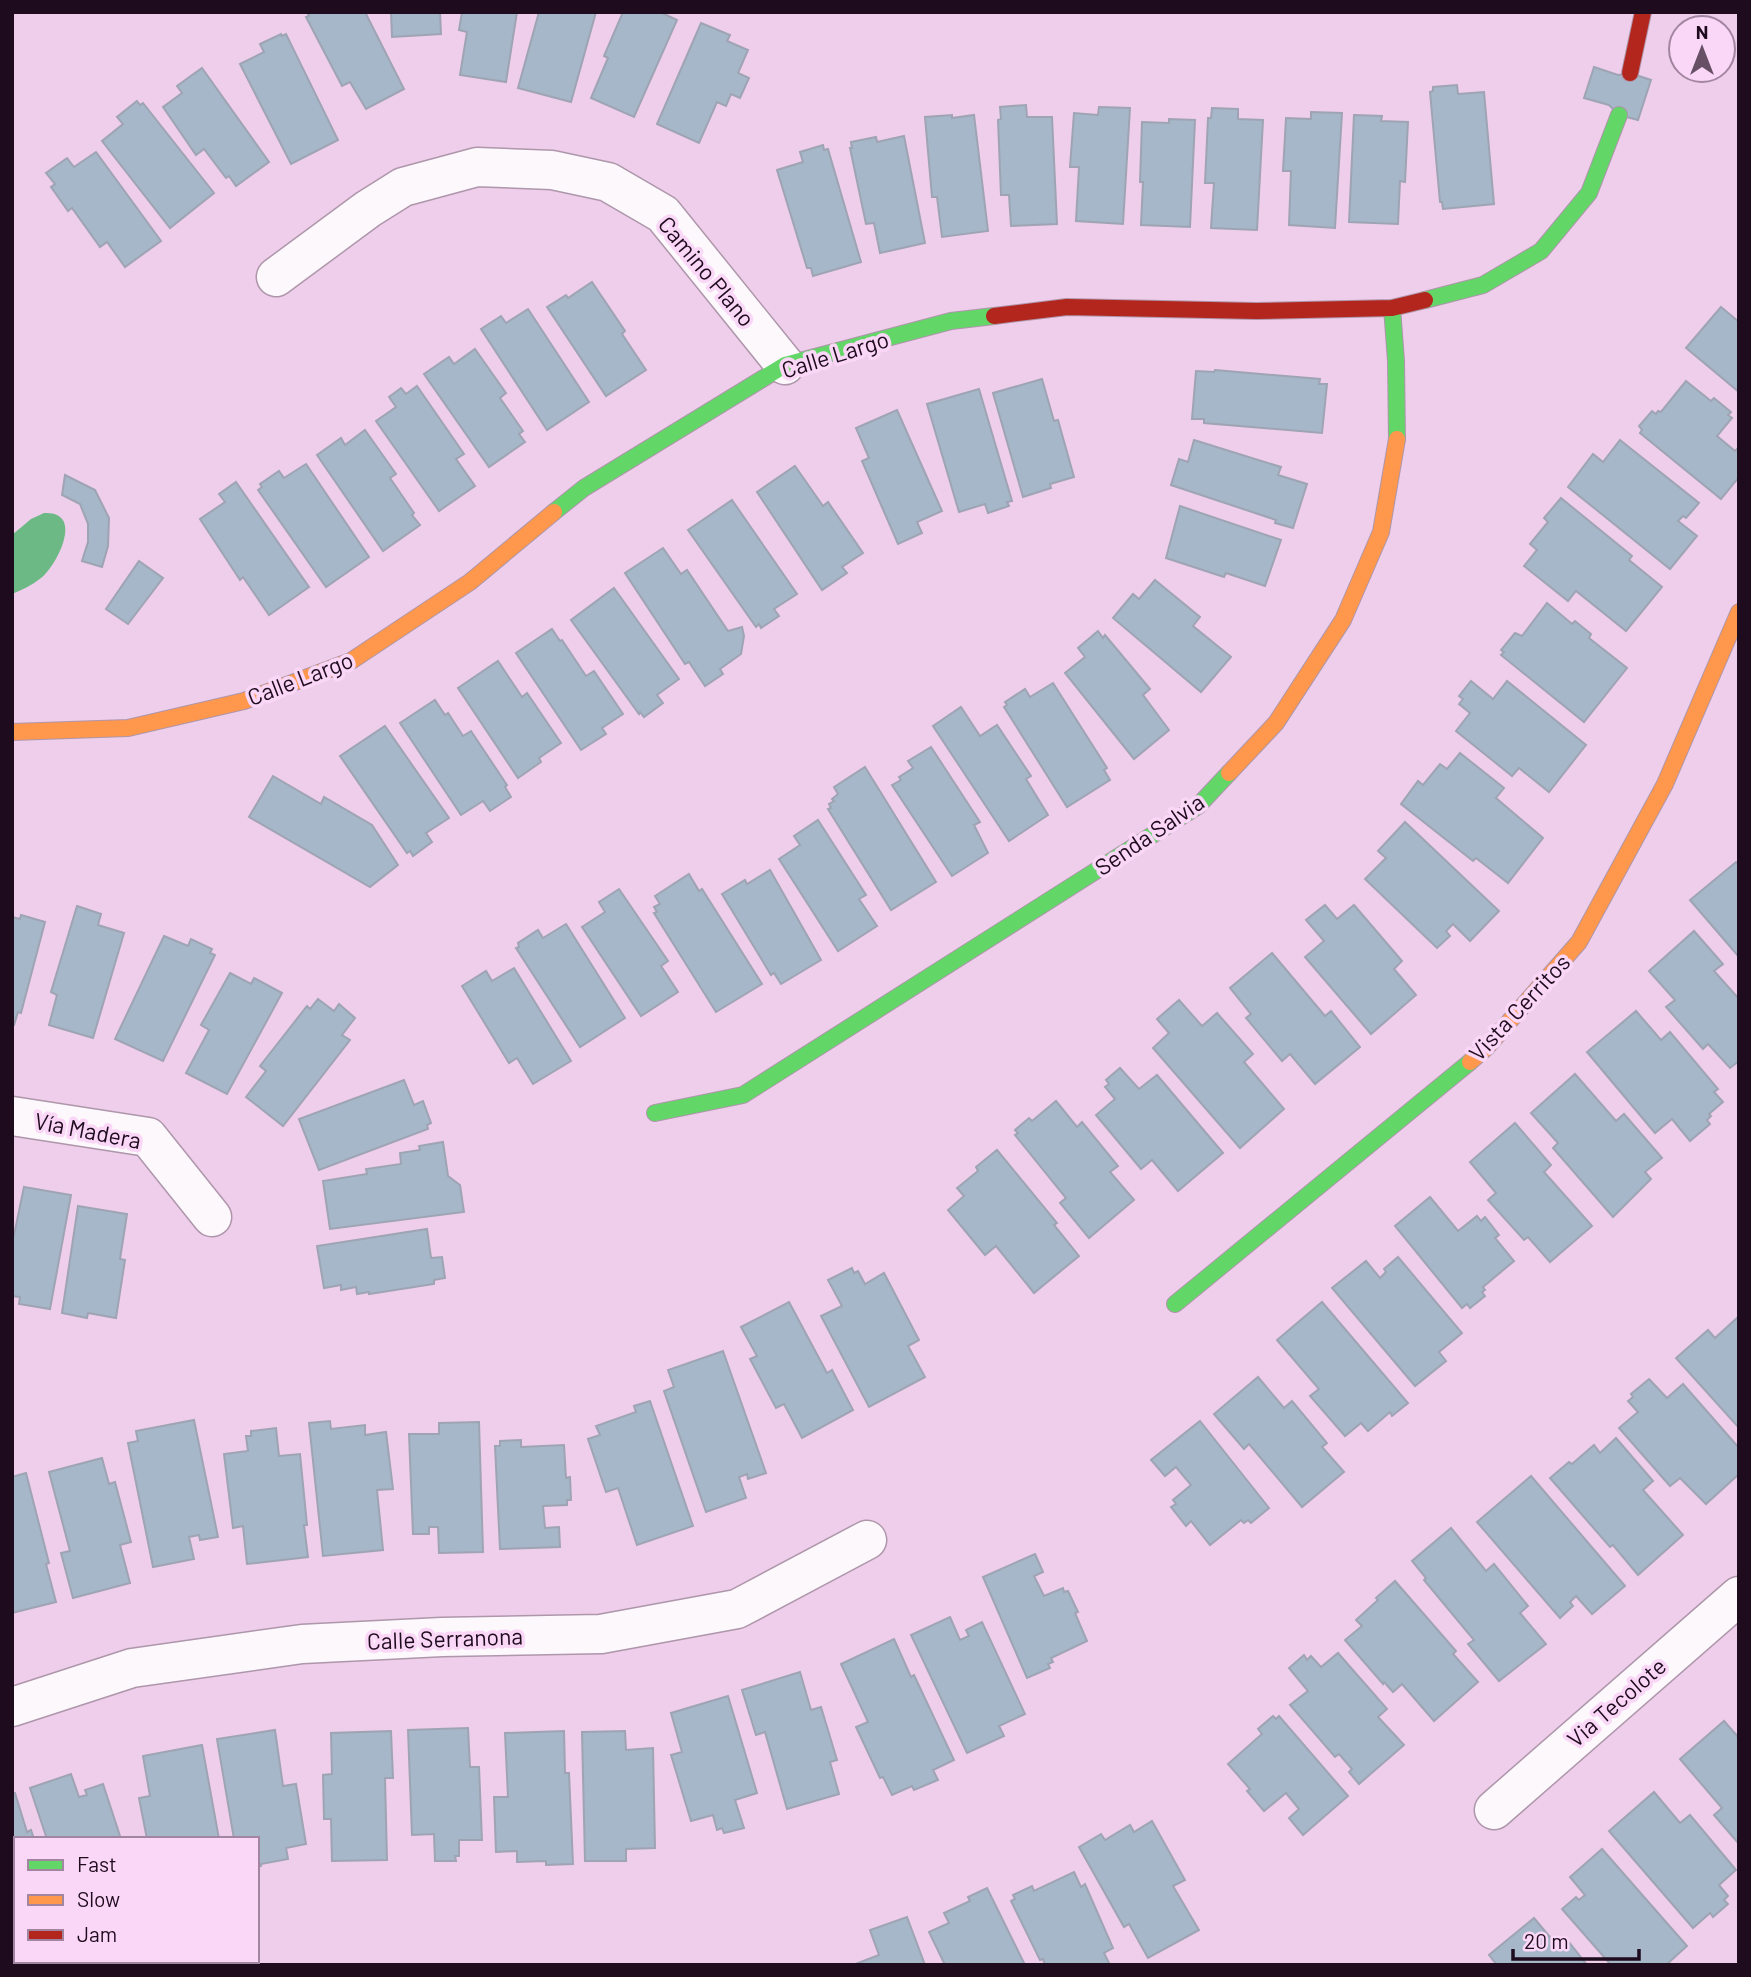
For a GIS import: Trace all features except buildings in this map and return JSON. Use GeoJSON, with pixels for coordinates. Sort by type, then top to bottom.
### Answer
{"type":"FeatureCollection","features":[{"type":"Feature","properties":{"kind":"street"},"geometry":{"type":"LineString","coordinates":[[1630,73],[1643,12]]}},
{"type":"Feature","properties":{"kind":"street","name":"Calle Largo"},"geometry":{"type":"LineString","coordinates":[[12,732],[128,728],[244,701],[351,661],[470,582],[584,488],[785,365],[951,321],[1067,307],[1256,310],[1392,308],[1483,285],[1541,251],[1589,193],[1619,115]]}},
{"type":"Feature","properties":{"kind":"street","name":"Camino Plano"},"geometry":{"type":"LineString","coordinates":[[276,278],[368,209],[403,187],[477,167],[552,170],[608,182],[663,214],[785,365]]}},
{"type":"Feature","properties":{"kind":"street","name":"Senda Salvia"},"geometry":{"type":"LineString","coordinates":[[656,1113],[743,1095],[755,1088],[1198,806],[1276,723],[1343,620],[1381,532],[1397,443],[1392,308]]}},
{"type":"Feature","properties":{"kind":"street","name":"Vista Cerritos"},"geometry":{"type":"LineString","coordinates":[[1175,1304],[1486,1048],[1579,942],[1665,784],[1739,612]]}},
{"type":"Feature","properties":{"kind":"street","name":"Vía Madera"},"geometry":{"type":"LineString","coordinates":[[12,1116],[148,1137],[212,1217]]}},
{"type":"Feature","properties":{"kind":"street","name":"Calle Serranona"},"geometry":{"type":"LineString","coordinates":[[12,1707],[132,1668],[302,1644],[442,1637],[601,1634],[737,1609],[867,1540]]}},
{"type":"Feature","properties":{"kind":"street","name":"Via Tecolote"},"geometry":{"type":"LineString","coordinates":[[1494,1810],[1739,1595]]}},
{"type":"Feature","properties":{"kind":"shaded area"},"geometry":{"type":"Polygon","coordinates":[[[44,513],[56,515],[63,520],[64,540],[60,551],[41,578],[12,594],[12,535],[31,519],[44,513]]]}},
{"type":"Feature","properties":{"kind":"traffic: fast"},"geometry":{"type":"LineString","coordinates":[[1425,300],[1483,285],[1541,251],[1589,193],[1619,115]]}},
{"type":"Feature","properties":{"kind":"traffic: fast"},"geometry":{"type":"LineString","coordinates":[[1392,308],[1397,439]]}},
{"type":"Feature","properties":{"kind":"traffic: fast"},"geometry":{"type":"LineString","coordinates":[[554,512],[584,488],[785,365],[951,321],[994,316]]}},
{"type":"Feature","properties":{"kind":"traffic: fast"},"geometry":{"type":"LineString","coordinates":[[655,1113],[743,1095],[1198,806],[1229,773]]}},
{"type":"Feature","properties":{"kind":"traffic: fast"},"geometry":{"type":"LineString","coordinates":[[1175,1304],[1470,1062]]}},
{"type":"Feature","properties":{"kind":"traffic: slow"},"geometry":{"type":"LineString","coordinates":[[1229,773],[1276,723],[1343,620],[1381,532],[1397,439]]}},
{"type":"Feature","properties":{"kind":"traffic: slow"},"geometry":{"type":"LineString","coordinates":[[12,732],[128,728],[244,701],[351,661],[470,582],[554,512]]}},
{"type":"Feature","properties":{"kind":"traffic: slow"},"geometry":{"type":"LineString","coordinates":[[1470,1062],[1486,1048],[1579,942],[1665,784],[1739,612]]}},
{"type":"Feature","properties":{"kind":"traffic: jam"},"geometry":{"type":"LineString","coordinates":[[1630,73],[1643,12]]}},
{"type":"Feature","properties":{"kind":"traffic: jam"},"geometry":{"type":"LineString","coordinates":[[994,316],[1067,307],[1256,311],[1392,308],[1425,300]]}}]}
